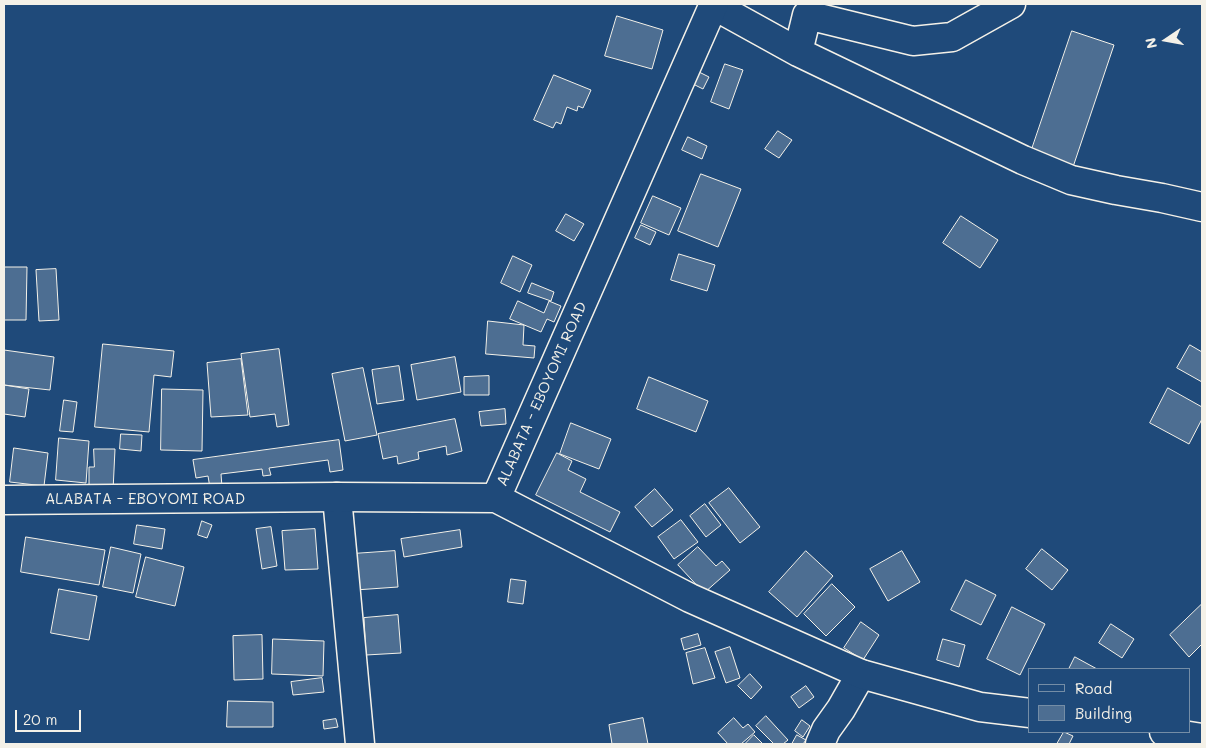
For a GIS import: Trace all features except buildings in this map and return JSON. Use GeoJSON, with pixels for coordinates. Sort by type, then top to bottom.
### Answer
{"type":"FeatureCollection","features":[{"type":"Feature","properties":{"kind":"main road"},"geometry":{"type":"LineString","coordinates":[[713,4],[798,52],[1023,160],[1070,180],[1202,207]]}},
{"type":"Feature","properties":{"kind":"main road","name":"ALABATA - EBOYOMI ROAD"},"geometry":{"type":"LineString","coordinates":[[4,500],[496,498],[713,4]]}},
{"type":"Feature","properties":{"kind":"main road"},"geometry":{"type":"LineString","coordinates":[[798,52],[807,15],[913,41],[952,37],[1011,4]]}},
{"type":"Feature","properties":{"kind":"main road"},"geometry":{"type":"LineString","coordinates":[[338,498],[360,744]]}},
{"type":"Feature","properties":{"kind":"main road"},"geometry":{"type":"LineString","coordinates":[[496,498],[690,598],[861,674],[980,707],[1028,713]]}},
{"type":"Feature","properties":{"kind":"main road"},"geometry":{"type":"LineString","coordinates":[[820,744],[826,730],[841,709],[861,674]]}},
{"type":"Feature","properties":{"kind":"main road"},"geometry":{"type":"LineString","coordinates":[[1170,733],[1202,738]]}}]}
